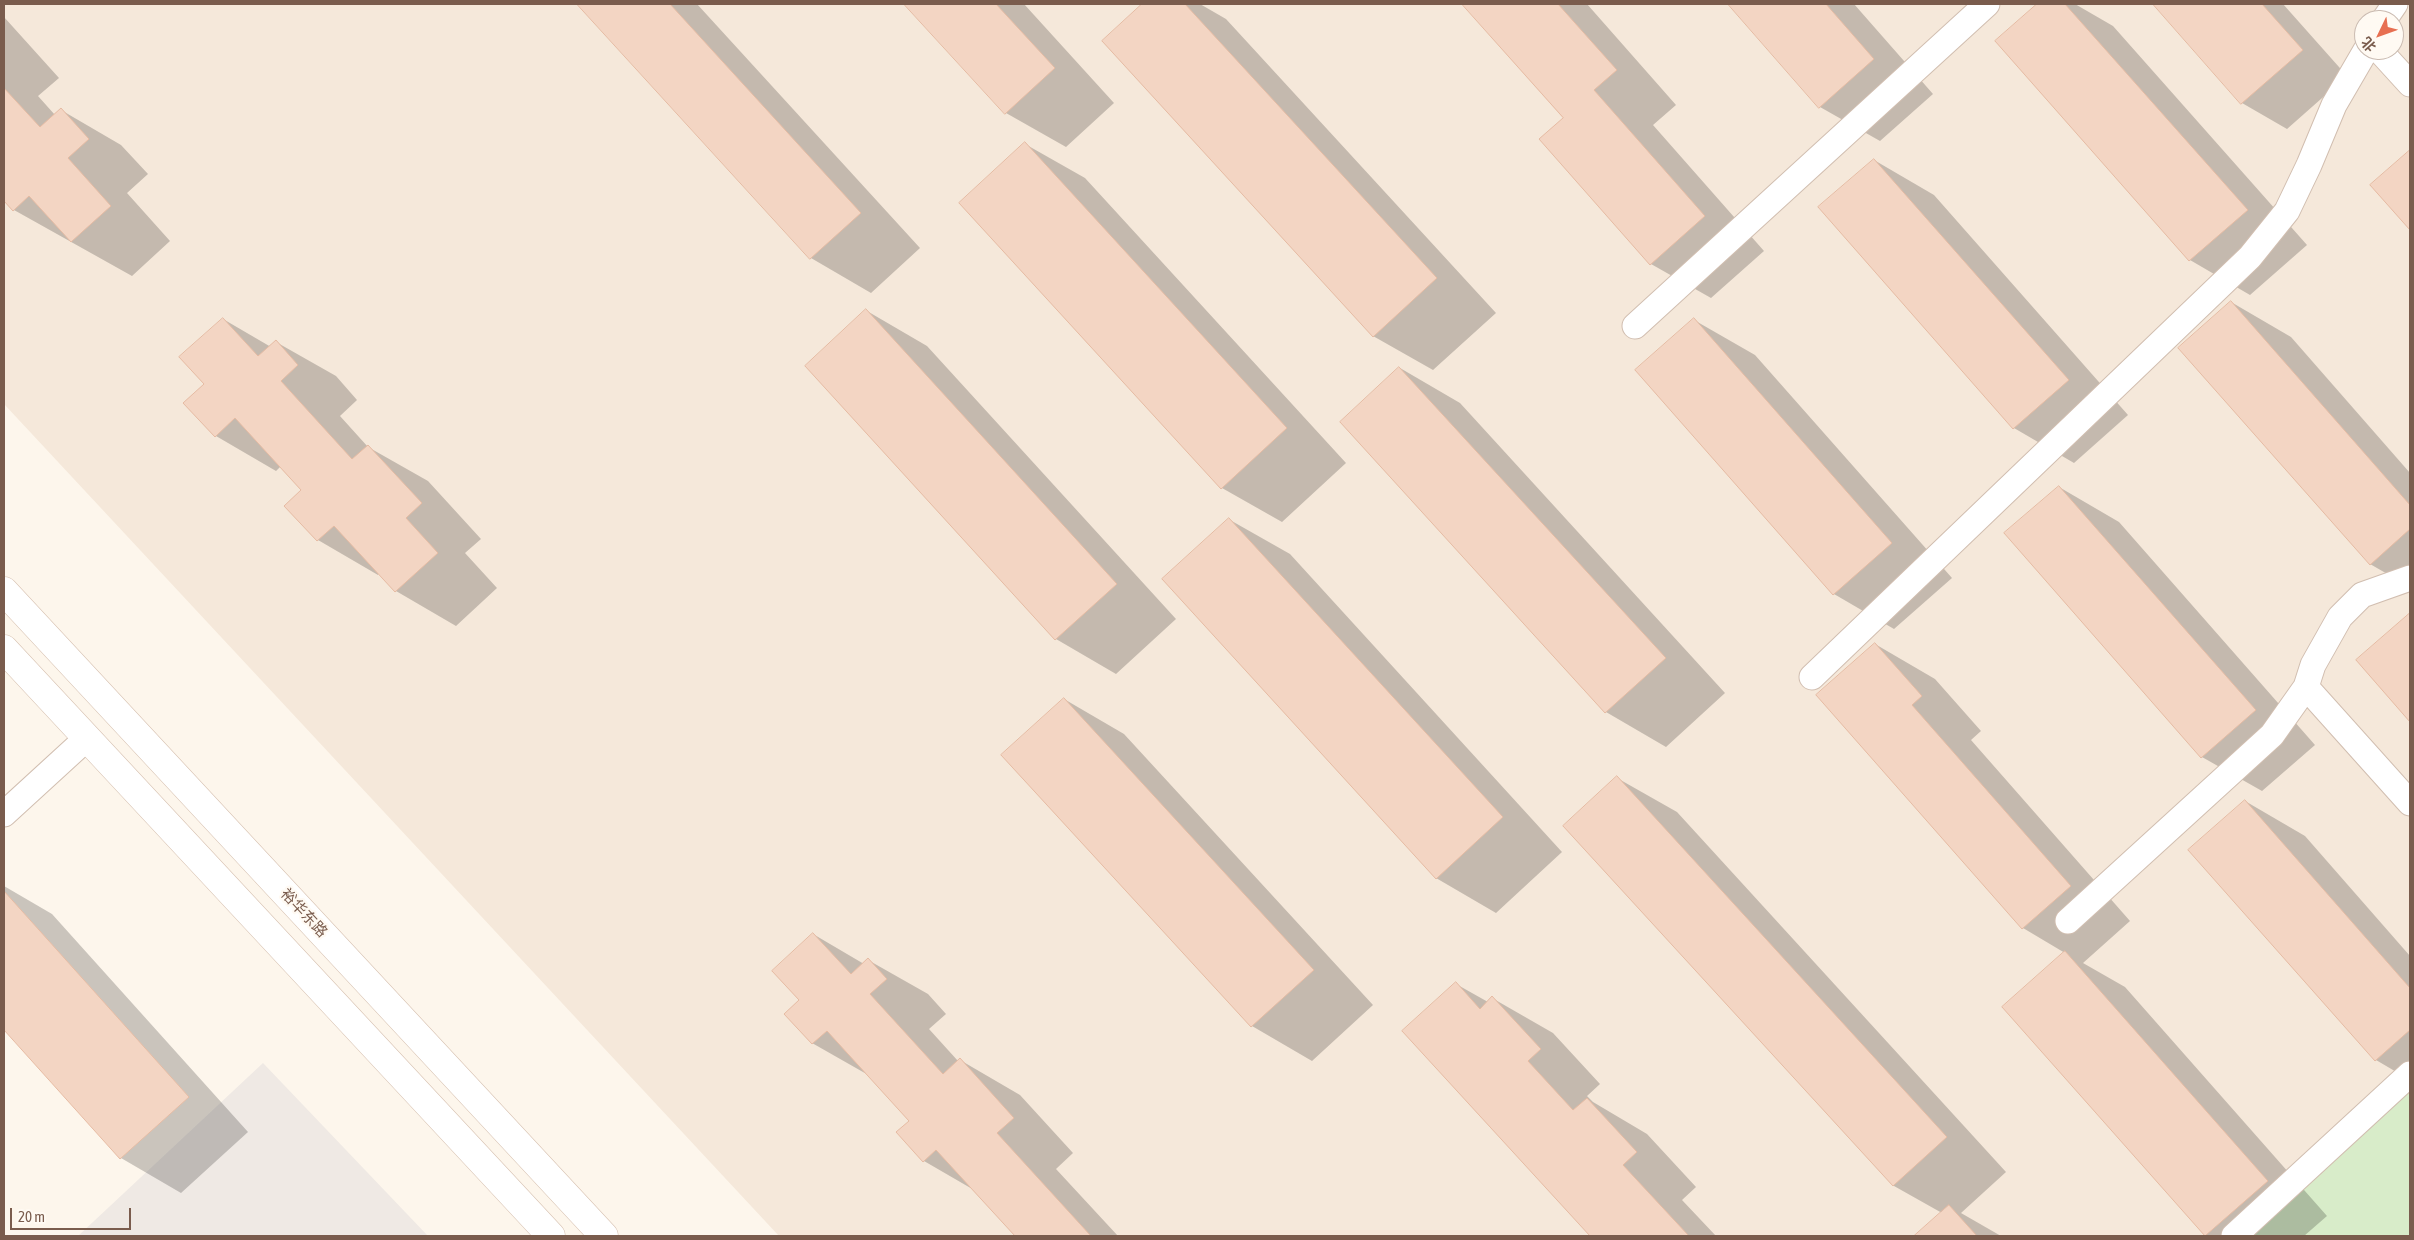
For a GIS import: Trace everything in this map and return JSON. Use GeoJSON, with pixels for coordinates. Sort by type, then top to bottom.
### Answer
{"type":"FeatureCollection","features":[{"type":"Feature","properties":{"kind":"street","name":"裕华东路"},"geometry":{"type":"LineString","coordinates":[[4,591],[604,1236]]}},
{"type":"Feature","properties":{"kind":"street"},"geometry":{"type":"LineString","coordinates":[[4,648],[551,1236]]}},
{"type":"Feature","properties":{"kind":"lane"},"geometry":{"type":"LineString","coordinates":[[1635,326],[1987,4]]}},
{"type":"Feature","properties":{"kind":"lane"},"geometry":{"type":"LineString","coordinates":[[1812,677],[2250,257],[2286,211],[2309,165],[2334,105],[2360,60]]}},
{"type":"Feature","properties":{"kind":"lane"},"geometry":{"type":"LineString","coordinates":[[2388,60],[2410,84]]}},
{"type":"Feature","properties":{"kind":"lane"},"geometry":{"type":"LineString","coordinates":[[2068,921],[2272,735],[2306,687],[2313,665],[2340,617],[2362,595],[2410,578]]}},
{"type":"Feature","properties":{"kind":"lane"},"geometry":{"type":"LineString","coordinates":[[2306,687],[2410,802]]}},
{"type":"Feature","properties":{"kind":"lane"},"geometry":{"type":"LineString","coordinates":[[4,814],[87,738]]}},
{"type":"Feature","properties":{"kind":"lane"},"geometry":{"type":"LineString","coordinates":[[2234,1236],[2410,1074]]}},
{"type":"Feature","properties":{"kind":"shaded area"},"geometry":{"type":"Polygon","coordinates":[[[4,4],[2410,4],[2410,1091],[2253,1236],[779,1236],[4,404],[4,4]]]}},
{"type":"Feature","properties":{"kind":"shaded area"},"geometry":{"type":"Polygon","coordinates":[[[263,1063],[428,1236],[78,1236],[263,1063]]]}},
{"type":"Feature","properties":{"kind":"green space"},"geometry":{"type":"Polygon","coordinates":[[[2410,1091],[2410,1236],[2253,1236],[2410,1091]]]}},
{"type":"Feature","properties":{"kind":"building"},"geometry":{"type":"Polygon","coordinates":[[[577,4],[670,4],[861,213],[810,259],[577,4]]]}},
{"type":"Feature","properties":{"kind":"building"},"geometry":{"type":"Polygon","coordinates":[[[904,4],[996,4],[1055,68],[1005,114],[904,4]]]}},
{"type":"Feature","properties":{"kind":"building"},"geometry":{"type":"Polygon","coordinates":[[[1142,4],[1185,4],[1437,278],[1373,337],[1102,41],[1142,4]]]}},
{"type":"Feature","properties":{"kind":"building"},"geometry":{"type":"Polygon","coordinates":[[[1462,4],[1558,4],[1617,70],[1594,90],[1705,216],[1650,265],[1539,139],[1563,118],[1462,4]]]}},
{"type":"Feature","properties":{"kind":"building"},"geometry":{"type":"Polygon","coordinates":[[[1728,4],[1826,4],[1874,59],[1819,108],[1728,4]]]}},
{"type":"Feature","properties":{"kind":"building"},"geometry":{"type":"Polygon","coordinates":[[[2037,4],[2065,4],[2248,210],[2189,261],[1995,41],[2037,4]]]}},
{"type":"Feature","properties":{"kind":"building"},"geometry":{"type":"Polygon","coordinates":[[[2153,4],[2262,4],[2303,50],[2241,104],[2153,4]]]}},
{"type":"Feature","properties":{"kind":"building"},"geometry":{"type":"Polygon","coordinates":[[[4,88],[40,127],[61,108],[89,139],[68,158],[111,206],[71,242],[29,196],[13,211],[4,201],[4,88]]]}},
{"type":"Feature","properties":{"kind":"building"},"geometry":{"type":"Polygon","coordinates":[[[1025,142],[1287,428],[1221,489],[959,203],[1025,142]]]}},
{"type":"Feature","properties":{"kind":"building"},"geometry":{"type":"Polygon","coordinates":[[[2410,150],[2410,230],[2370,185],[2410,150]]]}},
{"type":"Feature","properties":{"kind":"building"},"geometry":{"type":"Polygon","coordinates":[[[1874,159],[2069,380],[2013,429],[1818,207],[1874,159]]]}},
{"type":"Feature","properties":{"kind":"building"},"geometry":{"type":"Polygon","coordinates":[[[2231,301],[2410,505],[2410,529],[2370,565],[2178,348],[2231,301]]]}},
{"type":"Feature","properties":{"kind":"building"},"geometry":{"type":"Polygon","coordinates":[[[866,309],[1117,584],[1055,640],[805,366],[866,309]]]}},
{"type":"Feature","properties":{"kind":"building"},"geometry":{"type":"Polygon","coordinates":[[[223,318],[258,356],[276,340],[298,365],[281,381],[352,459],[368,445],[422,503],[406,518],[438,553],[395,592],[334,526],[317,541],[284,506],[301,490],[235,418],[215,437],[183,403],[204,384],[179,357],[223,318]]]}},
{"type":"Feature","properties":{"kind":"building"},"geometry":{"type":"Polygon","coordinates":[[[1694,318],[1892,543],[1833,595],[1635,370],[1694,318]]]}},
{"type":"Feature","properties":{"kind":"building"},"geometry":{"type":"Polygon","coordinates":[[[1399,367],[1666,658],[1605,713],[1340,422],[1399,367]]]}},
{"type":"Feature","properties":{"kind":"building"},"geometry":{"type":"Polygon","coordinates":[[[2059,486],[2256,710],[2201,758],[2004,533],[2059,486]]]}},
{"type":"Feature","properties":{"kind":"building"},"geometry":{"type":"Polygon","coordinates":[[[1229,518],[1503,817],[1436,879],[1162,579],[1229,518]]]}},
{"type":"Feature","properties":{"kind":"building"},"geometry":{"type":"Polygon","coordinates":[[[2410,613],[2410,722],[2356,660],[2410,613]]]}},
{"type":"Feature","properties":{"kind":"building"},"geometry":{"type":"Polygon","coordinates":[[[1875,643],[1922,696],[1912,705],[2071,886],[2022,929],[1816,695],[1875,643]]]}},
{"type":"Feature","properties":{"kind":"building"},"geometry":{"type":"Polygon","coordinates":[[[1064,698],[1314,970],[1251,1027],[1001,755],[1064,698]]]}},
{"type":"Feature","properties":{"kind":"building"},"geometry":{"type":"Polygon","coordinates":[[[1617,776],[1947,1137],[1893,1186],[1563,826],[1617,776]]]}},
{"type":"Feature","properties":{"kind":"building"},"geometry":{"type":"Polygon","coordinates":[[[2245,800],[2410,988],[2410,1030],[2375,1061],[2188,850],[2245,800]]]}},
{"type":"Feature","properties":{"kind":"building"},"geometry":{"type":"Polygon","coordinates":[[[4,891],[189,1097],[120,1159],[4,1030],[4,891]]]}},
{"type":"Feature","properties":{"kind":"building"},"geometry":{"type":"Polygon","coordinates":[[[813,933],[851,974],[868,958],[887,979],[870,994],[943,1074],[960,1058],[1014,1118],[997,1133],[1091,1236],[1015,1236],[936,1150],[923,1162],[896,1132],[909,1121],[827,1031],[812,1044],[784,1014],[799,1000],[772,971],[813,933]]]}},
{"type":"Feature","properties":{"kind":"building"},"geometry":{"type":"Polygon","coordinates":[[[2065,951],[2268,1181],[2205,1236],[2002,1007],[2065,951]]]}},
{"type":"Feature","properties":{"kind":"building"},"geometry":{"type":"Polygon","coordinates":[[[1456,982],[1480,1009],[1492,996],[1541,1049],[1528,1061],[1573,1110],[1587,1098],[1637,1152],[1623,1165],[1689,1236],[1590,1236],[1402,1031],[1456,982]]]}},
{"type":"Feature","properties":{"kind":"building"},"geometry":{"type":"Polygon","coordinates":[[[1949,1205],[1977,1236],[1914,1236],[1949,1205]]]}}]}
